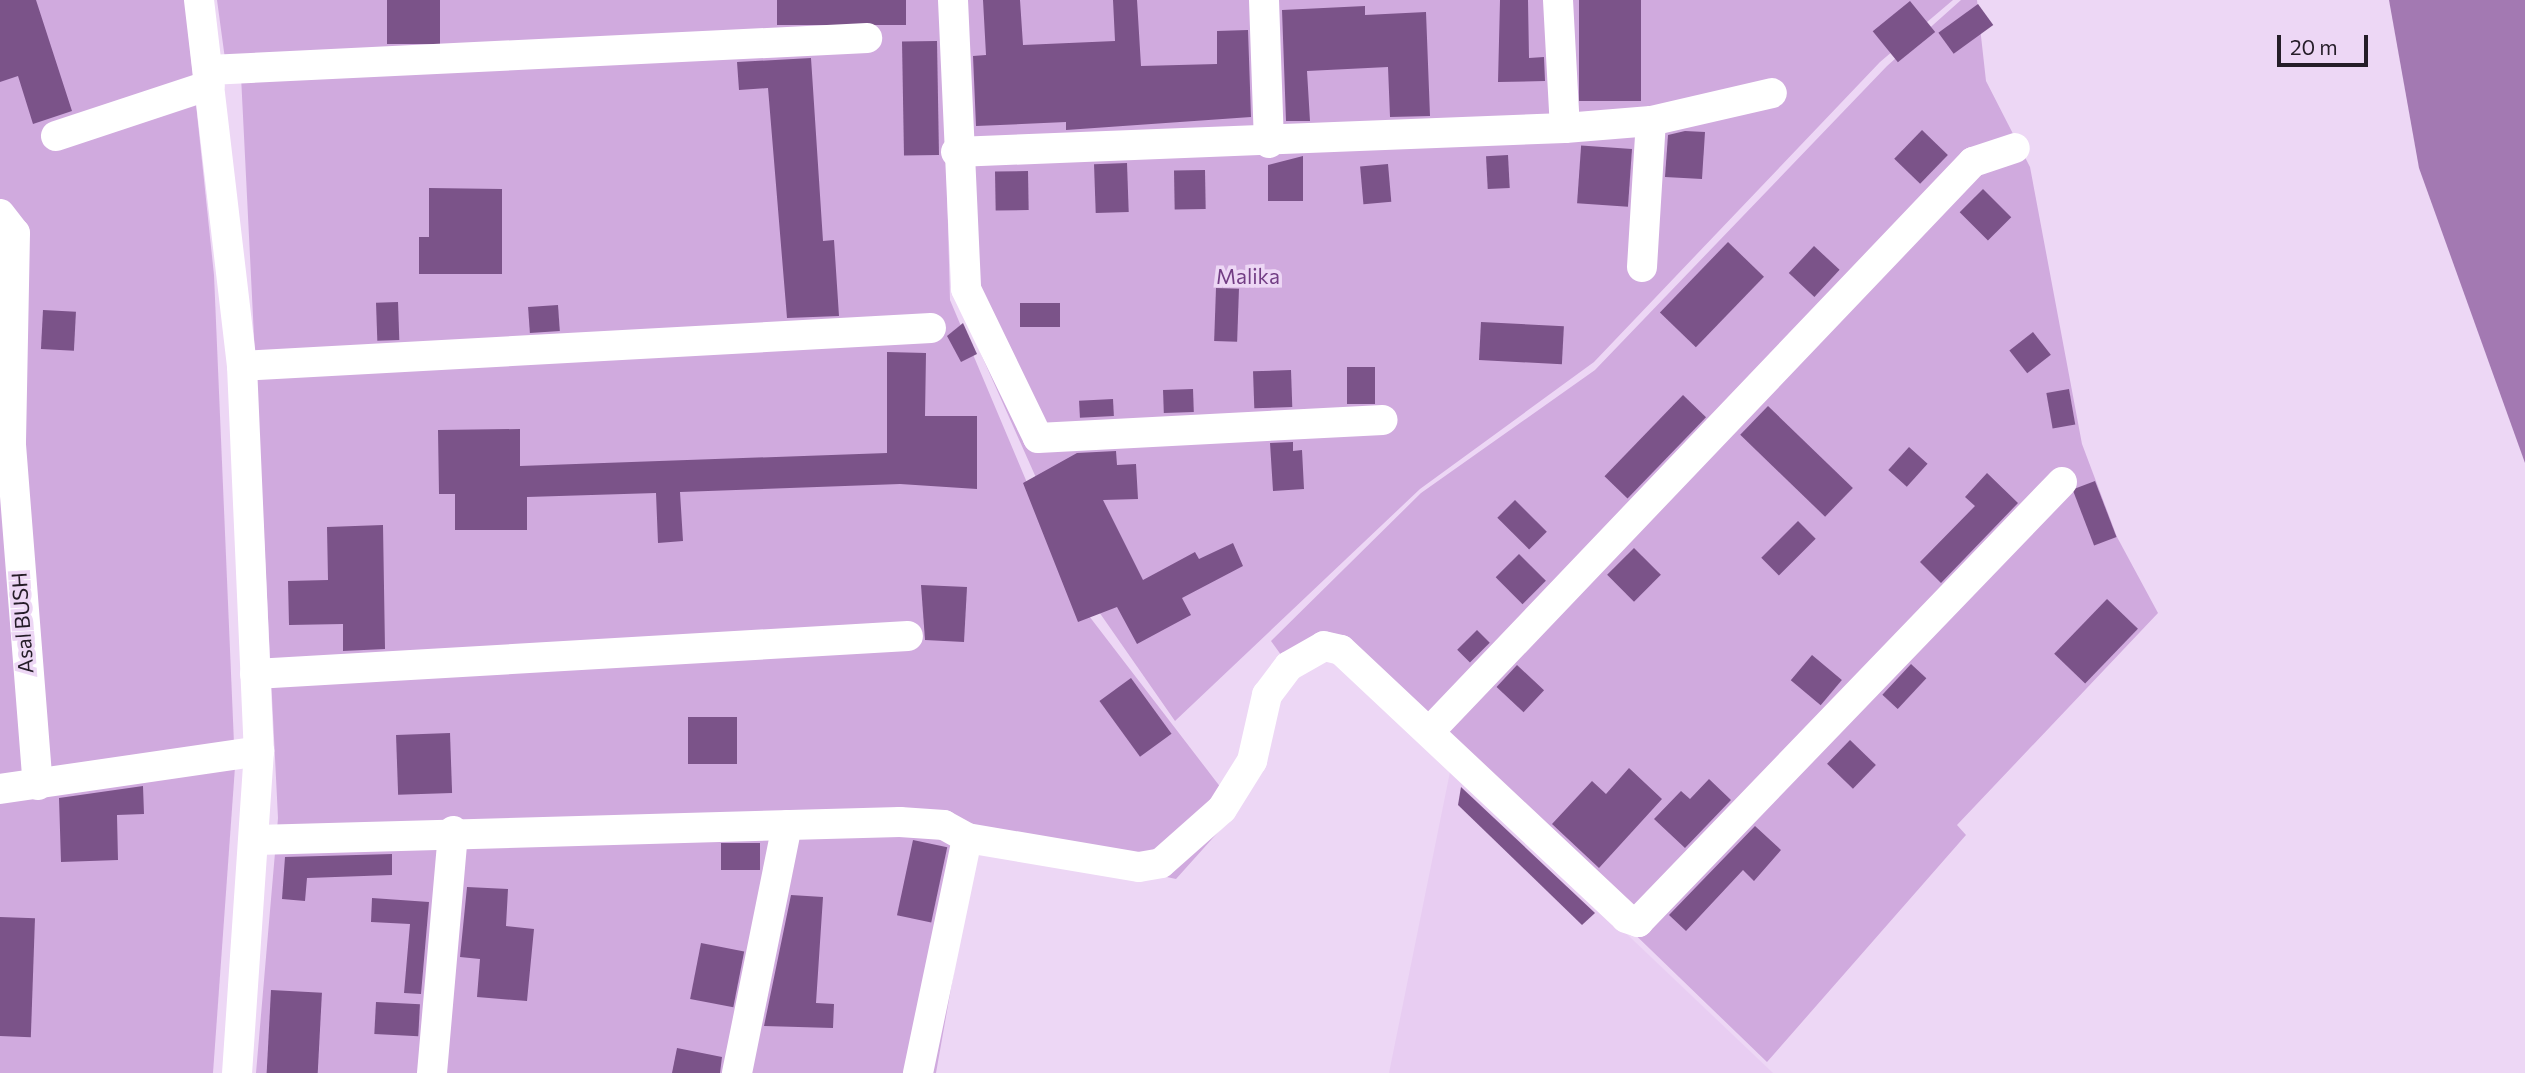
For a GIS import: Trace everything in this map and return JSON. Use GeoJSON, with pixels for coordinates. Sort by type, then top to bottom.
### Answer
{"type":"FeatureCollection","features":[{"type":"Feature","properties":{"kind":"street"},"geometry":{"type":"LineString","coordinates":[[200,0],[243,366],[259,751],[256,840],[237,1073]]}},
{"type":"Feature","properties":{"kind":"street"},"geometry":{"type":"LineString","coordinates":[[953,0],[956,152],[966,289],[1038,438],[1383,420]]}},
{"type":"Feature","properties":{"kind":"street"},"geometry":{"type":"LineString","coordinates":[[1264,0],[1269,143]]}},
{"type":"Feature","properties":{"kind":"street"},"geometry":{"type":"LineString","coordinates":[[1558,0],[1565,128]]}},
{"type":"Feature","properties":{"kind":"street"},"geometry":{"type":"LineString","coordinates":[[56,135],[209,77],[867,38]]}},
{"type":"Feature","properties":{"kind":"street"},"geometry":{"type":"LineString","coordinates":[[956,152],[1269,143],[1565,128],[1651,121],[1772,93]]}},
{"type":"Feature","properties":{"kind":"street"},"geometry":{"type":"LineString","coordinates":[[1642,267],[1651,121]]}},
{"type":"Feature","properties":{"kind":"street"},"geometry":{"type":"LineString","coordinates":[[1429,732],[1973,162],[2015,148]]}},
{"type":"Feature","properties":{"kind":"street","name":"Asal BUSH"},"geometry":{"type":"LineString","coordinates":[[0,214],[15,233],[11,445],[38,785]]}},
{"type":"Feature","properties":{"kind":"street"},"geometry":{"type":"LineString","coordinates":[[243,366],[932,328]]}},
{"type":"Feature","properties":{"kind":"street"},"geometry":{"type":"LineString","coordinates":[[256,840],[453,831],[922,823],[944,825],[967,838],[1139,867],[1161,863],[1207,826],[1252,761],[1267,695],[1289,666],[1324,646],[1341,650],[1626,918],[1638,922],[2062,482]]}},
{"type":"Feature","properties":{"kind":"street"},"geometry":{"type":"LineString","coordinates":[[254,674],[908,636]]}},
{"type":"Feature","properties":{"kind":"street"},"geometry":{"type":"LineString","coordinates":[[0,789],[259,751]]}},
{"type":"Feature","properties":{"kind":"street"},"geometry":{"type":"LineString","coordinates":[[737,1073],[787,825]]}},
{"type":"Feature","properties":{"kind":"street"},"geometry":{"type":"LineString","coordinates":[[432,1073],[453,831]]}},
{"type":"Feature","properties":{"kind":"street"},"geometry":{"type":"LineString","coordinates":[[918,1073],[967,838]]}},
{"type":"Feature","properties":{"kind":"shaded area"},"geometry":{"type":"Polygon","coordinates":[[[2389,0],[2525,0],[2525,463],[2419,168],[2389,0]]]}},
{"type":"Feature","properties":{"kind":"shaded area"},"geometry":{"type":"Polygon","coordinates":[[[1451,767],[1773,1073],[1389,1073],[1451,767]]]}},
{"type":"Feature","properties":{"kind":"green space"},"geometry":{"type":"Polygon","coordinates":[[[0,0],[185,0],[214,275],[235,767],[213,1073],[0,1073],[0,0]]]}},
{"type":"Feature","properties":{"kind":"green space"},"geometry":{"type":"Polygon","coordinates":[[[217,0],[942,0],[950,300],[1076,599],[1238,810],[1176,879],[978,836],[936,1073],[256,1073],[278,818],[240,56],[225,59],[217,0]]]}},
{"type":"Feature","properties":{"kind":"green space","name":"Malika"},"geometry":{"type":"Polygon","coordinates":[[[954,0],[1953,0],[1880,62],[1594,362],[1420,489],[1175,721],[1090,599],[957,300],[954,0]]]}},
{"type":"Feature","properties":{"kind":"green space"},"geometry":{"type":"Polygon","coordinates":[[[1961,0],[1977,0],[1986,81],[2030,167],[2082,444],[2117,537],[2158,613],[1957,825],[1966,835],[1767,1062],[1331,641],[1289,666],[1271,641],[1421,493],[1595,370],[1887,66],[1961,0]]]}},
{"type":"Feature","properties":{"kind":"building"},"geometry":{"type":"Polygon","coordinates":[[[0,0],[36,0],[72,111],[33,124],[18,76],[0,82],[0,0]]]}},
{"type":"Feature","properties":{"kind":"building"},"geometry":{"type":"Polygon","coordinates":[[[387,0],[440,0],[440,44],[387,44],[387,0]]]}},
{"type":"Feature","properties":{"kind":"building"},"geometry":{"type":"Polygon","coordinates":[[[777,0],[906,0],[906,25],[777,25],[777,0]]]}},
{"type":"Feature","properties":{"kind":"building"},"geometry":{"type":"Polygon","coordinates":[[[983,0],[1020,0],[1023,45],[1115,41],[1113,0],[1137,0],[1141,66],[1217,64],[1217,31],[1248,30],[1251,117],[1066,130],[1066,122],[976,126],[973,56],[986,55],[983,0]]]}},
{"type":"Feature","properties":{"kind":"building"},"geometry":{"type":"Polygon","coordinates":[[[1500,0],[1528,0],[1529,58],[1544,57],[1545,81],[1498,82],[1500,0]]]}},
{"type":"Feature","properties":{"kind":"building"},"geometry":{"type":"Polygon","coordinates":[[[1579,0],[1641,0],[1641,101],[1579,101],[1579,0]]]}},
{"type":"Feature","properties":{"kind":"building"},"geometry":{"type":"Polygon","coordinates":[[[1910,1],[1935,32],[1898,62],[1873,31],[1910,1]]]}},
{"type":"Feature","properties":{"kind":"building"},"geometry":{"type":"Polygon","coordinates":[[[1978,4],[1993,25],[1954,54],[1938,33],[1978,4]]]}},
{"type":"Feature","properties":{"kind":"building"},"geometry":{"type":"Polygon","coordinates":[[[1365,6],[1365,15],[1426,12],[1430,116],[1390,117],[1388,67],[1307,71],[1310,121],[1286,121],[1282,10],[1365,6]]]}},
{"type":"Feature","properties":{"kind":"building"},"geometry":{"type":"Polygon","coordinates":[[[937,41],[939,155],[904,156],[902,42],[937,41]]]}},
{"type":"Feature","properties":{"kind":"building"},"geometry":{"type":"Polygon","coordinates":[[[811,58],[823,241],[834,240],[839,316],[787,318],[768,88],[739,90],[737,62],[811,58]]]}},
{"type":"Feature","properties":{"kind":"building"},"geometry":{"type":"Polygon","coordinates":[[[1922,130],[1948,155],[1920,184],[1894,159],[1922,130]]]}},
{"type":"Feature","properties":{"kind":"building"},"geometry":{"type":"Polygon","coordinates":[[[1685,131],[1705,132],[1702,179],[1665,177],[1668,135],[1685,131]]]}},
{"type":"Feature","properties":{"kind":"building"},"geometry":{"type":"Polygon","coordinates":[[[1581,145],[1632,149],[1628,207],[1577,203],[1581,145]]]}},
{"type":"Feature","properties":{"kind":"building"},"geometry":{"type":"Polygon","coordinates":[[[1508,155],[1510,188],[1488,189],[1486,156],[1508,155]]]}},
{"type":"Feature","properties":{"kind":"building"},"geometry":{"type":"Polygon","coordinates":[[[1303,156],[1303,201],[1268,201],[1268,165],[1303,156]]]}},
{"type":"Feature","properties":{"kind":"building"},"geometry":{"type":"Polygon","coordinates":[[[1127,163],[1129,212],[1096,213],[1094,164],[1127,163]]]}},
{"type":"Feature","properties":{"kind":"building"},"geometry":{"type":"Polygon","coordinates":[[[1388,164],[1391,202],[1363,204],[1360,166],[1388,164]]]}},
{"type":"Feature","properties":{"kind":"building"},"geometry":{"type":"Polygon","coordinates":[[[1205,170],[1206,209],[1175,210],[1174,171],[1205,170]]]}},
{"type":"Feature","properties":{"kind":"building"},"geometry":{"type":"Polygon","coordinates":[[[1028,171],[1029,210],[996,211],[995,172],[1028,171]]]}},
{"type":"Feature","properties":{"kind":"building"},"geometry":{"type":"Polygon","coordinates":[[[429,188],[502,189],[502,274],[419,274],[419,237],[429,237],[429,188]]]}},
{"type":"Feature","properties":{"kind":"building"},"geometry":{"type":"Polygon","coordinates":[[[1983,189],[2011,217],[1988,241],[1960,212],[1983,189]]]}},
{"type":"Feature","properties":{"kind":"building"},"geometry":{"type":"Polygon","coordinates":[[[1728,242],[1764,277],[1696,347],[1660,312],[1728,242]]]}},
{"type":"Feature","properties":{"kind":"building"},"geometry":{"type":"Polygon","coordinates":[[[1814,246],[1840,270],[1814,297],[1789,273],[1814,246]]]}},
{"type":"Feature","properties":{"kind":"building"},"geometry":{"type":"Polygon","coordinates":[[[1216,288],[1239,289],[1237,342],[1214,341],[1216,288]]]}},
{"type":"Feature","properties":{"kind":"building"},"geometry":{"type":"Polygon","coordinates":[[[398,302],[399,340],[377,341],[376,303],[398,302]]]}},
{"type":"Feature","properties":{"kind":"building"},"geometry":{"type":"Polygon","coordinates":[[[1020,303],[1060,303],[1060,327],[1020,327],[1020,303]]]}},
{"type":"Feature","properties":{"kind":"building"},"geometry":{"type":"Polygon","coordinates":[[[558,305],[560,331],[530,333],[528,307],[558,305]]]}},
{"type":"Feature","properties":{"kind":"building"},"geometry":{"type":"Polygon","coordinates":[[[43,310],[76,312],[74,351],[41,349],[43,310]]]}},
{"type":"Feature","properties":{"kind":"building"},"geometry":{"type":"Polygon","coordinates":[[[1481,322],[1564,326],[1562,364],[1479,360],[1481,322]]]}},
{"type":"Feature","properties":{"kind":"building"},"geometry":{"type":"Polygon","coordinates":[[[963,323],[977,354],[961,362],[947,336],[963,323]]]}},
{"type":"Feature","properties":{"kind":"building"},"geometry":{"type":"Polygon","coordinates":[[[2033,332],[2051,355],[2027,373],[2009,350],[2033,332]]]}},
{"type":"Feature","properties":{"kind":"building"},"geometry":{"type":"Polygon","coordinates":[[[887,352],[926,353],[925,416],[977,416],[977,489],[900,484],[680,492],[683,541],[658,543],[656,493],[527,497],[527,530],[455,530],[455,494],[439,494],[438,430],[520,429],[520,466],[887,453],[887,352]]]}},
{"type":"Feature","properties":{"kind":"building"},"geometry":{"type":"Polygon","coordinates":[[[1347,367],[1375,367],[1375,404],[1347,404],[1347,367]]]}},
{"type":"Feature","properties":{"kind":"building"},"geometry":{"type":"Polygon","coordinates":[[[1291,370],[1292,407],[1254,408],[1253,371],[1291,370]]]}},
{"type":"Feature","properties":{"kind":"building"},"geometry":{"type":"Polygon","coordinates":[[[1193,389],[1194,412],[1164,413],[1163,390],[1193,389]]]}},
{"type":"Feature","properties":{"kind":"building"},"geometry":{"type":"Polygon","coordinates":[[[2069,389],[2075,424],[2053,428],[2046,393],[2069,389]]]}},
{"type":"Feature","properties":{"kind":"building"},"geometry":{"type":"Polygon","coordinates":[[[1683,395],[1706,417],[1628,499],[1605,476],[1683,395]]]}},
{"type":"Feature","properties":{"kind":"building"},"geometry":{"type":"Polygon","coordinates":[[[1113,399],[1114,416],[1080,418],[1079,401],[1113,399]]]}},
{"type":"Feature","properties":{"kind":"building"},"geometry":{"type":"Polygon","coordinates":[[[1768,406],[1853,488],[1825,517],[1740,435],[1768,406]]]}},
{"type":"Feature","properties":{"kind":"building"},"geometry":{"type":"Polygon","coordinates":[[[1293,442],[1293,451],[1302,450],[1304,489],[1273,491],[1270,443],[1293,442]]]}},
{"type":"Feature","properties":{"kind":"building"},"geometry":{"type":"Polygon","coordinates":[[[1909,447],[1928,464],[1907,487],[1888,470],[1909,447]]]}},
{"type":"Feature","properties":{"kind":"building"},"geometry":{"type":"Polygon","coordinates":[[[1116,451],[1117,465],[1136,464],[1138,499],[1103,500],[1143,580],[1195,552],[1199,559],[1233,543],[1243,566],[1182,598],[1191,615],[1137,644],[1117,607],[1078,622],[1023,483],[1077,453],[1116,451]]]}},
{"type":"Feature","properties":{"kind":"building"},"geometry":{"type":"Polygon","coordinates":[[[1987,473],[2018,503],[1941,583],[1920,562],[1975,506],[1965,497],[1987,473]]]}},
{"type":"Feature","properties":{"kind":"building"},"geometry":{"type":"Polygon","coordinates":[[[2095,481],[2117,537],[2094,546],[2073,490],[2095,481]]]}},
{"type":"Feature","properties":{"kind":"building"},"geometry":{"type":"Polygon","coordinates":[[[1515,500],[1547,532],[1529,549],[1497,518],[1515,500]]]}},
{"type":"Feature","properties":{"kind":"building"},"geometry":{"type":"Polygon","coordinates":[[[1798,521],[1816,539],[1779,575],[1761,558],[1798,521]]]}},
{"type":"Feature","properties":{"kind":"building"},"geometry":{"type":"Polygon","coordinates":[[[383,525],[385,649],[343,651],[343,624],[289,625],[288,581],[328,580],[327,527],[383,525]]]}},
{"type":"Feature","properties":{"kind":"building"},"geometry":{"type":"Polygon","coordinates":[[[1634,548],[1661,575],[1634,602],[1607,575],[1634,548]]]}},
{"type":"Feature","properties":{"kind":"building"},"geometry":{"type":"Polygon","coordinates":[[[1519,554],[1546,581],[1523,604],[1496,577],[1519,554]]]}},
{"type":"Feature","properties":{"kind":"building"},"geometry":{"type":"Polygon","coordinates":[[[921,585],[967,587],[964,642],[925,640],[921,585]]]}},
{"type":"Feature","properties":{"kind":"building"},"geometry":{"type":"Polygon","coordinates":[[[2107,599],[2138,629],[2085,684],[2054,654],[2107,599]]]}},
{"type":"Feature","properties":{"kind":"building"},"geometry":{"type":"Polygon","coordinates":[[[1477,630],[1490,643],[1470,663],[1457,650],[1477,630]]]}},
{"type":"Feature","properties":{"kind":"building"},"geometry":{"type":"Polygon","coordinates":[[[1812,655],[1842,680],[1821,705],[1791,680],[1812,655]]]}},
{"type":"Feature","properties":{"kind":"building"},"geometry":{"type":"Polygon","coordinates":[[[1911,664],[1926,678],[1898,709],[1882,695],[1911,664]]]}},
{"type":"Feature","properties":{"kind":"building"},"geometry":{"type":"Polygon","coordinates":[[[1517,665],[1544,690],[1524,712],[1497,687],[1517,665]]]}},
{"type":"Feature","properties":{"kind":"building"},"geometry":{"type":"Polygon","coordinates":[[[1131,678],[1172,734],[1140,757],[1099,701],[1131,678]]]}},
{"type":"Feature","properties":{"kind":"building"},"geometry":{"type":"Polygon","coordinates":[[[688,717],[737,717],[737,764],[688,764],[688,717]]]}},
{"type":"Feature","properties":{"kind":"building"},"geometry":{"type":"Polygon","coordinates":[[[450,733],[452,793],[398,795],[396,735],[450,733]]]}},
{"type":"Feature","properties":{"kind":"building"},"geometry":{"type":"Polygon","coordinates":[[[1850,740],[1876,765],[1853,789],[1827,764],[1850,740]]]}},
{"type":"Feature","properties":{"kind":"building"},"geometry":{"type":"Polygon","coordinates":[[[1629,768],[1662,799],[1599,868],[1552,824],[1592,781],[1606,794],[1629,768]]]}},
{"type":"Feature","properties":{"kind":"building"},"geometry":{"type":"Polygon","coordinates":[[[1709,779],[1731,800],[1685,848],[1654,819],[1681,791],[1690,799],[1709,779]]]}},
{"type":"Feature","properties":{"kind":"building"},"geometry":{"type":"Polygon","coordinates":[[[143,786],[144,814],[117,815],[118,860],[61,862],[59,798],[143,786]]]}},
{"type":"Feature","properties":{"kind":"building"},"geometry":{"type":"Polygon","coordinates":[[[1461,787],[1595,913],[1582,925],[1458,805],[1461,787]]]}},
{"type":"Feature","properties":{"kind":"building"},"geometry":{"type":"Polygon","coordinates":[[[1755,826],[1781,850],[1754,881],[1743,870],[1686,931],[1669,915],[1755,826]]]}},
{"type":"Feature","properties":{"kind":"building"},"geometry":{"type":"Polygon","coordinates":[[[913,840],[947,847],[931,923],[897,915],[913,840]]]}},
{"type":"Feature","properties":{"kind":"building"},"geometry":{"type":"Polygon","coordinates":[[[721,843],[760,843],[760,870],[721,870],[721,843]]]}},
{"type":"Feature","properties":{"kind":"building"},"geometry":{"type":"Polygon","coordinates":[[[392,854],[392,875],[307,878],[305,901],[282,899],[285,857],[392,854]]]}},
{"type":"Feature","properties":{"kind":"building"},"geometry":{"type":"Polygon","coordinates":[[[467,887],[508,889],[506,926],[534,929],[527,1001],[477,997],[480,959],[460,957],[467,887]]]}},
{"type":"Feature","properties":{"kind":"building"},"geometry":{"type":"Polygon","coordinates":[[[791,895],[823,897],[816,1003],[834,1004],[833,1028],[764,1026],[791,895]]]}},
{"type":"Feature","properties":{"kind":"building"},"geometry":{"type":"Polygon","coordinates":[[[372,898],[429,902],[421,994],[404,993],[410,924],[371,922],[372,898]]]}},
{"type":"Feature","properties":{"kind":"building"},"geometry":{"type":"Polygon","coordinates":[[[0,917],[35,918],[31,1037],[0,1036],[0,917]]]}},
{"type":"Feature","properties":{"kind":"building"},"geometry":{"type":"Polygon","coordinates":[[[701,943],[744,951],[733,1007],[690,999],[701,943]]]}},
{"type":"Feature","properties":{"kind":"building"},"geometry":{"type":"Polygon","coordinates":[[[271,990],[322,993],[318,1073],[267,1073],[271,990]]]}},
{"type":"Feature","properties":{"kind":"building"},"geometry":{"type":"Polygon","coordinates":[[[376,1002],[420,1004],[418,1036],[374,1034],[376,1002]]]}},
{"type":"Feature","properties":{"kind":"building"},"geometry":{"type":"Polygon","coordinates":[[[677,1048],[722,1057],[720,1073],[672,1073],[677,1048]]]}}]}
